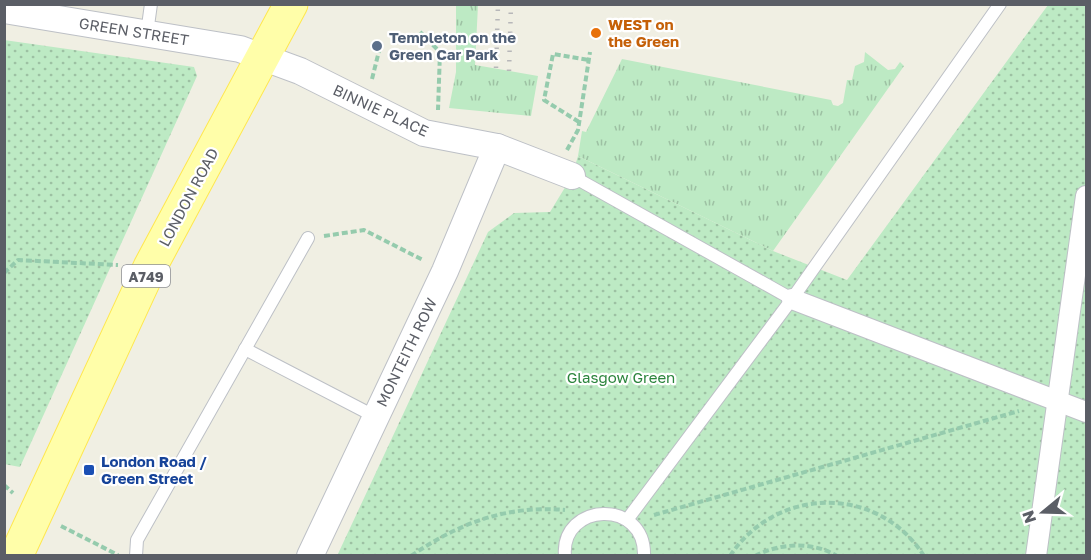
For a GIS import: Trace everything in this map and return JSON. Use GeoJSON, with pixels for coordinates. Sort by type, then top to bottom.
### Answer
{"type":"FeatureCollection","features":[{"type":"Feature","properties":{"kind":"main road","name":"LONDON ROAD"},"geometry":{"type":"LineString","coordinates":[[16,555],[150,267],[291,4]]}},
{"type":"Feature","properties":{"kind":"street","name":"GREEN STREET"},"geometry":{"type":"LineString","coordinates":[[4,10],[231,47],[262,56]]}},
{"type":"Feature","properties":{"kind":"street","name":"BINNIE PLACE"},"geometry":{"type":"LineString","coordinates":[[262,56],[300,71],[424,133],[497,147],[563,173]]}},
{"type":"Feature","properties":{"kind":"street","name":"MONTEITH ROW"},"geometry":{"type":"LineString","coordinates":[[310,555],[445,271],[497,147]]}},
{"type":"Feature","properties":{"kind":"street"},"geometry":{"type":"LineString","coordinates":[[1036,555],[1086,196]]}},
{"type":"Feature","properties":{"kind":"street"},"geometry":{"type":"LineString","coordinates":[[792,299],[1059,399],[1086,412]]}},
{"type":"Feature","properties":{"kind":"lane"},"geometry":{"type":"LineString","coordinates":[[147,33],[152,4]]}},
{"type":"Feature","properties":{"kind":"lane"},"geometry":{"type":"LineString","coordinates":[[628,521],[792,299],[1000,4]]}},
{"type":"Feature","properties":{"kind":"lane"},"geometry":{"type":"LineString","coordinates":[[563,173],[792,299]]}},
{"type":"Feature","properties":{"kind":"lane"},"geometry":{"type":"LineString","coordinates":[[136,555],[137,540],[308,238]]}},
{"type":"Feature","properties":{"kind":"lane"},"geometry":{"type":"LineString","coordinates":[[245,349],[375,417]]}},
{"type":"Feature","properties":{"kind":"lane"},"geometry":{"type":"LineString","coordinates":[[565,555],[567,538],[573,528],[592,515],[604,513],[628,521],[642,540],[644,555]]}},
{"type":"Feature","properties":{"kind":"path"},"geometry":{"type":"LineString","coordinates":[[420,32],[440,52],[438,107]]}},
{"type":"Feature","properties":{"kind":"path"},"geometry":{"type":"LineString","coordinates":[[374,72],[381,43]]}},
{"type":"Feature","properties":{"kind":"path"},"geometry":{"type":"LineString","coordinates":[[563,173],[578,130],[590,52]]}},
{"type":"Feature","properties":{"kind":"path"},"geometry":{"type":"LineString","coordinates":[[579,122],[544,100],[553,54],[589,60]]}},
{"type":"Feature","properties":{"kind":"path"},"geometry":{"type":"LineString","coordinates":[[308,238],[364,230],[445,271]]}},
{"type":"Feature","properties":{"kind":"path"},"geometry":{"type":"LineString","coordinates":[[4,273],[18,260],[150,267]]}},
{"type":"Feature","properties":{"kind":"path"},"geometry":{"type":"LineString","coordinates":[[628,521],[1059,399]]}},
{"type":"Feature","properties":{"kind":"path"},"geometry":{"type":"LineString","coordinates":[[730,555],[750,532],[767,518],[808,502],[828,501],[848,505],[882,517],[909,537],[924,555]]}},
{"type":"Feature","properties":{"kind":"path"},"geometry":{"type":"LineString","coordinates":[[411,555],[455,529],[500,513],[545,509],[592,515]]}},
{"type":"Feature","properties":{"kind":"path"},"geometry":{"type":"LineString","coordinates":[[35,512],[119,555]]}},
{"type":"Feature","properties":{"kind":"path"},"geometry":{"type":"LineString","coordinates":[[755,555],[781,546],[801,545],[837,555]]}},
{"type":"Feature","properties":{"kind":"green space"},"geometry":{"type":"Polygon","coordinates":[[[456,5],[478,5],[475,65],[538,76],[531,116],[449,108],[456,72],[456,5]]]}},
{"type":"Feature","properties":{"kind":"green space","name":"Glasgow Green"},"geometry":{"type":"Polygon","coordinates":[[[1048,5],[1086,5],[1086,555],[337,556],[488,232],[514,213],[550,212],[572,176],[578,156],[773,251],[847,280],[1048,5]]]}},
{"type":"Feature","properties":{"kind":"green space"},"geometry":{"type":"Polygon","coordinates":[[[4,40],[194,67],[197,76],[20,467],[4,464],[4,40]]]}},
{"type":"Feature","properties":{"kind":"green space"},"geometry":{"type":"Polygon","coordinates":[[[865,52],[888,70],[895,69],[900,62],[904,66],[773,251],[578,156],[582,131],[586,132],[622,59],[831,100],[833,105],[838,106],[843,103],[847,80],[852,80],[855,66],[864,62],[865,52]]]}},
{"type":"Feature","properties":{"kind":"railway"},"geometry":{"type":"LineString","coordinates":[[496,68],[498,4]]}},
{"type":"Feature","properties":{"kind":"railway"},"geometry":{"type":"LineString","coordinates":[[509,71],[511,4]]}},
{"type":"Feature","properties":{"kind":"place","name":"WEST on the Green"},"geometry":{"type":"Point","coordinates":[596,33]}},
{"type":"Feature","properties":{"kind":"place","name":"Templeton on the Green Car Park"},"geometry":{"type":"Point","coordinates":[377,46]}},
{"type":"Feature","properties":{"kind":"place","name":"London Road / Green Street"},"geometry":{"type":"Point","coordinates":[89,470]}}]}
